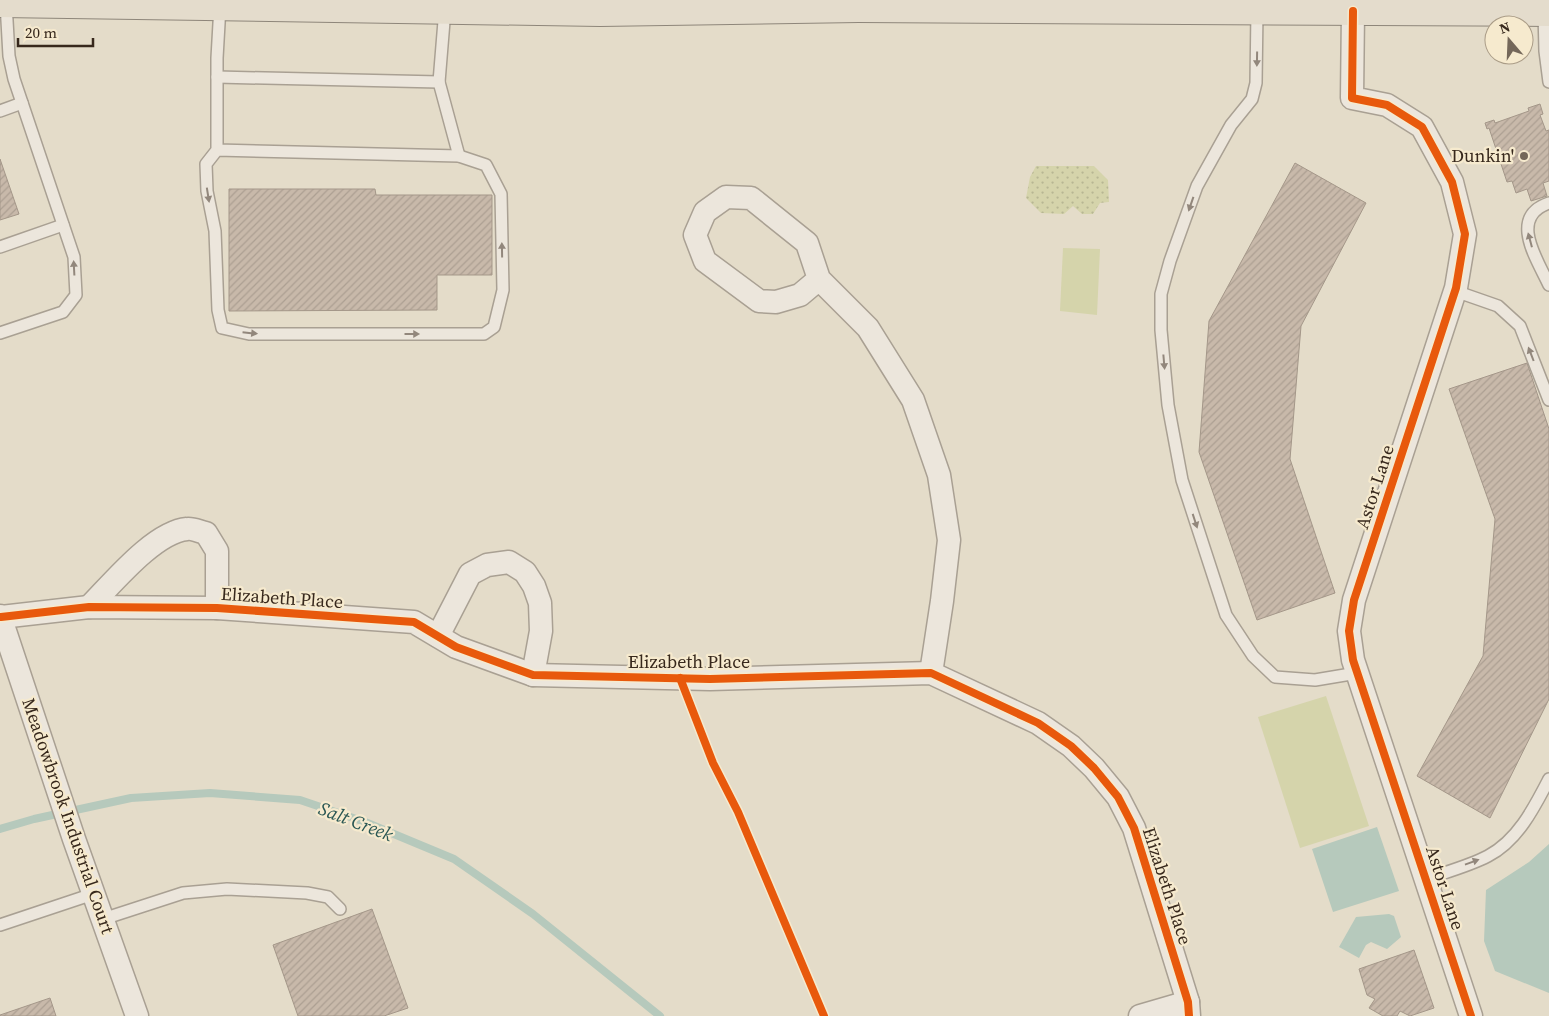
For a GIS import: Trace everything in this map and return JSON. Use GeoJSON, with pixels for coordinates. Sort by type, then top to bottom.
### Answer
{"type":"FeatureCollection","features":[{"type":"Feature","properties":{"kind":"main road"},"geometry":{"type":"LineString","coordinates":[[3,3],[220,6],[442,5],[676,12],[878,8],[1257,11],[1546,8]]}},
{"type":"Feature","properties":{"kind":"street","name":"Astor Lane"},"geometry":{"type":"LineString","coordinates":[[1353,11],[1352,98],[1387,105],[1422,127],[1452,182],[1465,234],[1454,291],[1354,600],[1349,631],[1357,673],[1471,1016]]}},
{"type":"Feature","properties":{"kind":"street"},"geometry":{"type":"LineString","coordinates":[[819,279],[800,295],[776,302],[758,301],[705,261],[695,235],[705,212],[726,197],[751,198],[807,243],[819,279],[868,328],[913,400],[939,475],[949,540],[931,673]]}},
{"type":"Feature","properties":{"kind":"street"},"geometry":{"type":"LineString","coordinates":[[89,607],[154,543],[188,528],[206,533],[217,551],[217,608]]}},
{"type":"Feature","properties":{"kind":"street"},"geometry":{"type":"LineString","coordinates":[[438,636],[470,574],[487,565],[509,562],[525,572],[534,586],[540,603],[541,631],[533,675]]}},
{"type":"Feature","properties":{"kind":"street","name":"Elizabeth Place"},"geometry":{"type":"LineString","coordinates":[[0,617],[89,607],[217,608],[414,622],[456,647],[533,675],[710,679],[931,673],[1038,723],[1071,746],[1094,768],[1118,797],[1134,828],[1189,1009]]}},
{"type":"Feature","properties":{"kind":"street","name":"Meadowbrook Industrial Court"},"geometry":{"type":"LineString","coordinates":[[0,617],[52,775],[137,1016]]}},
{"type":"Feature","properties":{"kind":"street"},"geometry":{"type":"LineString","coordinates":[[1140,1016],[1189,1009]]}},
{"type":"Feature","properties":{"kind":"lane"},"geometry":{"type":"LineString","coordinates":[[0,333],[63,312],[76,295],[74,257],[22,103],[9,56],[3,3]]}},
{"type":"Feature","properties":{"kind":"lane"},"geometry":{"type":"LineString","coordinates":[[442,5],[439,82],[459,156]]}},
{"type":"Feature","properties":{"kind":"lane"},"geometry":{"type":"LineString","coordinates":[[216,150],[459,156],[486,165],[502,194],[503,290],[494,327],[484,334],[250,334],[222,328],[218,310],[215,231],[207,191],[206,164],[216,150],[220,6]]}},
{"type":"Feature","properties":{"kind":"lane"},"geometry":{"type":"LineString","coordinates":[[1546,8],[1545,51],[1549,82]]}},
{"type":"Feature","properties":{"kind":"lane"},"geometry":{"type":"LineString","coordinates":[[1257,11],[1256,83],[1252,99],[1231,124],[1197,186],[1170,261],[1162,294],[1161,330],[1168,405],[1182,480],[1226,615],[1253,656],[1276,677],[1315,680],[1357,673]]}},
{"type":"Feature","properties":{"kind":"lane"},"geometry":{"type":"LineString","coordinates":[[217,77],[439,82]]}},
{"type":"Feature","properties":{"kind":"lane"},"geometry":{"type":"LineString","coordinates":[[0,111],[22,103]]}},
{"type":"Feature","properties":{"kind":"lane"},"geometry":{"type":"LineString","coordinates":[[1549,203],[1530,216],[1526,228],[1533,251],[1549,285]]}},
{"type":"Feature","properties":{"kind":"lane"},"geometry":{"type":"LineString","coordinates":[[0,247],[64,225]]}},
{"type":"Feature","properties":{"kind":"lane"},"geometry":{"type":"LineString","coordinates":[[1454,291],[1498,306],[1520,326],[1549,400]]}},
{"type":"Feature","properties":{"kind":"lane"},"geometry":{"type":"LineString","coordinates":[[1426,879],[1488,856],[1511,839],[1534,808],[1549,778]]}},
{"type":"Feature","properties":{"kind":"lane"},"geometry":{"type":"LineString","coordinates":[[103,919],[183,894],[227,889],[328,897],[340,909]]}},
{"type":"Feature","properties":{"kind":"lane"},"geometry":{"type":"LineString","coordinates":[[0,925],[94,894]]}},
{"type":"Feature","properties":{"kind":"green space"},"geometry":{"type":"Polygon","coordinates":[[[1036,166],[1094,166],[1108,180],[1109,202],[1100,203],[1093,214],[1082,214],[1073,206],[1064,214],[1041,213],[1026,198],[1030,177],[1036,166]]]}},
{"type":"Feature","properties":{"kind":"green space"},"geometry":{"type":"Polygon","coordinates":[[[1063,248],[1100,249],[1097,315],[1060,311],[1063,248]]]}},
{"type":"Feature","properties":{"kind":"green space"},"geometry":{"type":"Polygon","coordinates":[[[1326,696],[1369,826],[1300,848],[1258,717],[1326,696]]]}},
{"type":"Feature","properties":{"kind":"shaded area"},"geometry":{"type":"Polygon","coordinates":[[[1377,827],[1399,891],[1333,912],[1312,849],[1377,827]]]}},
{"type":"Feature","properties":{"kind":"shaded area"},"geometry":{"type":"Polygon","coordinates":[[[1549,844],[1549,993],[1495,971],[1484,941],[1486,890],[1529,862],[1549,844]]]}},
{"type":"Feature","properties":{"kind":"shaded area"},"geometry":{"type":"Polygon","coordinates":[[[1389,914],[1394,916],[1401,937],[1387,949],[1371,942],[1366,945],[1359,958],[1339,947],[1356,917],[1389,914]]]}},
{"type":"Feature","properties":{"kind":"building","name":"Dunkin'"},"geometry":{"type":"Polygon","coordinates":[[[1540,104],[1543,114],[1540,115],[1546,131],[1549,130],[1549,181],[1543,183],[1547,196],[1531,201],[1527,189],[1516,193],[1512,181],[1507,182],[1489,128],[1487,129],[1485,123],[1494,120],[1495,123],[1529,111],[1528,108],[1540,104]]]}},
{"type":"Feature","properties":{"kind":"building"},"geometry":{"type":"Polygon","coordinates":[[[0,159],[19,214],[0,220],[0,159]]]}},
{"type":"Feature","properties":{"kind":"building"},"geometry":{"type":"Polygon","coordinates":[[[1295,163],[1366,203],[1301,326],[1290,459],[1335,593],[1257,620],[1199,452],[1209,321],[1295,163]]]}},
{"type":"Feature","properties":{"kind":"building"},"geometry":{"type":"Polygon","coordinates":[[[229,189],[375,189],[376,195],[492,195],[492,275],[437,275],[437,310],[229,311],[229,189]]]}},
{"type":"Feature","properties":{"kind":"building"},"geometry":{"type":"Polygon","coordinates":[[[1527,363],[1549,429],[1549,699],[1490,818],[1417,776],[1483,656],[1495,519],[1449,389],[1527,363]]]}},
{"type":"Feature","properties":{"kind":"building"},"geometry":{"type":"Polygon","coordinates":[[[372,909],[408,1008],[384,1016],[298,1016],[273,945],[372,909]]]}},
{"type":"Feature","properties":{"kind":"building"},"geometry":{"type":"Polygon","coordinates":[[[1414,950],[1434,1008],[1410,1016],[1400,1011],[1397,1016],[1383,1016],[1369,1008],[1375,999],[1367,995],[1359,969],[1414,950]]]}},
{"type":"Feature","properties":{"kind":"building"},"geometry":{"type":"Polygon","coordinates":[[[50,998],[56,1016],[0,1016],[0,1015],[50,998]]]}},
{"type":"Feature","properties":{"kind":"waterway","name":"Salt Creek"},"geometry":{"type":"LineString","coordinates":[[0,829],[34,819],[131,798],[210,793],[300,800],[365,822],[454,859],[533,914],[660,1016]]}},
{"type":"Feature","properties":{"kind":"cycle path"},"geometry":{"type":"LineString","coordinates":[[1353,11],[1352,98],[1387,105],[1422,127],[1452,182],[1465,234],[1456,288],[1354,600],[1349,631],[1353,660],[1471,1016]]}},
{"type":"Feature","properties":{"kind":"cycle path"},"geometry":{"type":"LineString","coordinates":[[1,617],[89,607],[217,608],[414,622],[456,647],[533,675],[710,679],[931,673],[1038,723],[1071,746],[1094,768],[1118,797],[1134,828],[1188,1002],[1189,1016]]}},
{"type":"Feature","properties":{"kind":"cycle path"},"geometry":{"type":"LineString","coordinates":[[680,678],[713,763],[738,812],[824,1016]]}},
{"type":"Feature","properties":{"kind":"place","name":"Dunkin'"},"geometry":{"type":"Point","coordinates":[1524,156]}}]}
